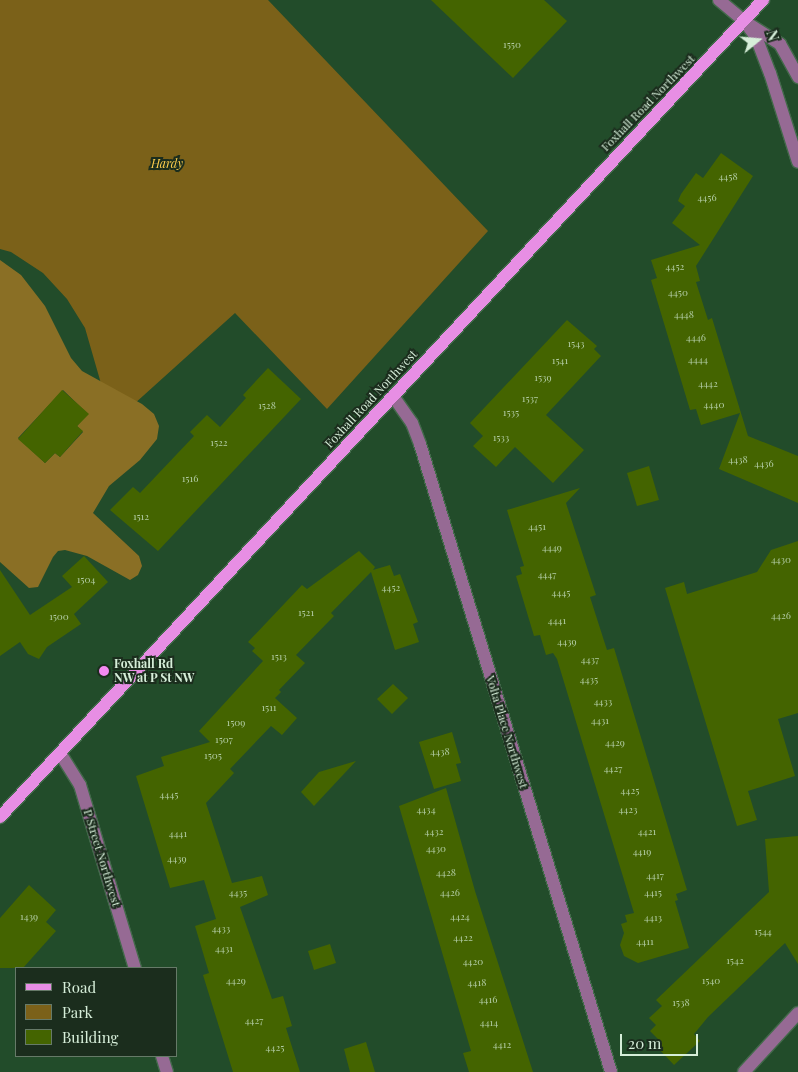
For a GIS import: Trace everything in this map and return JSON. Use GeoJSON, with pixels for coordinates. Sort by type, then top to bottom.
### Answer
{"type":"FeatureCollection","features":[{"type":"Feature","properties":{"kind":"main road","name":"Foxhall Road Northwest"},"geometry":{"type":"LineString","coordinates":[[0,817],[763,0]]}},
{"type":"Feature","properties":{"kind":"street"},"geometry":{"type":"LineString","coordinates":[[719,0],[744,21],[780,44],[798,77]]}},
{"type":"Feature","properties":{"kind":"street"},"geometry":{"type":"LineString","coordinates":[[744,21],[756,37],[770,73],[798,162]]}},
{"type":"Feature","properties":{"kind":"street","name":"Volta Place Northwest"},"geometry":{"type":"LineString","coordinates":[[393,396],[412,423],[420,444],[611,1072]]}},
{"type":"Feature","properties":{"kind":"street","name":"P Street Northwest"},"geometry":{"type":"LineString","coordinates":[[60,753],[80,785],[136,967]]}},
{"type":"Feature","properties":{"kind":"street"},"geometry":{"type":"LineString","coordinates":[[744,1072],[798,1014]]}},
{"type":"Feature","properties":{"kind":"street"},"geometry":{"type":"LineString","coordinates":[[162,1057],[167,1072]]}},
{"type":"Feature","properties":{"kind":"green space","name":"Hardy"},"geometry":{"type":"Polygon","coordinates":[[[0,0],[268,0],[488,231],[327,409],[235,313],[123,414],[104,394],[85,328],[67,299],[43,273],[11,252],[0,249],[0,0]]]}},
{"type":"Feature","properties":{"kind":"shaded area"},"geometry":{"type":"Polygon","coordinates":[[[0,260],[21,275],[45,306],[71,358],[82,371],[142,404],[154,414],[159,426],[157,439],[140,460],[109,486],[93,513],[139,556],[142,566],[138,575],[130,580],[87,556],[65,550],[58,551],[53,557],[38,587],[29,588],[0,562],[0,260]],[[63,390],[18,438],[45,463],[55,453],[60,457],[83,432],[77,426],[88,414],[63,390]]]}},
{"type":"Feature","properties":{"kind":"building"},"geometry":{"type":"Polygon","coordinates":[[[431,0],[544,0],[567,21],[513,78],[431,0]]]}},
{"type":"Feature","properties":{"kind":"building"},"geometry":{"type":"Polygon","coordinates":[[[721,153],[753,176],[696,266],[700,281],[696,282],[708,320],[712,318],[748,436],[798,456],[798,503],[719,469],[740,413],[701,425],[696,409],[690,410],[651,280],[657,278],[651,260],[700,245],[672,223],[685,206],[678,201],[681,194],[696,173],[703,178],[721,153]]]}},
{"type":"Feature","properties":{"kind":"building"},"geometry":{"type":"Polygon","coordinates":[[[567,320],[597,346],[594,349],[601,356],[546,415],[584,450],[553,483],[515,447],[496,467],[473,446],[483,436],[470,423],[567,320]]]}},
{"type":"Feature","properties":{"kind":"building"},"geometry":{"type":"Polygon","coordinates":[[[268,368],[301,399],[158,551],[110,510],[133,487],[140,493],[194,436],[190,432],[207,415],[220,427],[246,398],[243,395],[268,368]]]}},
{"type":"Feature","properties":{"kind":"building"},"geometry":{"type":"Polygon","coordinates":[[[62,390],[89,414],[77,426],[83,431],[60,457],[55,453],[45,463],[18,439],[62,390]]]}},
{"type":"Feature","properties":{"kind":"building"},"geometry":{"type":"Polygon","coordinates":[[[649,466],[659,500],[637,506],[627,473],[649,466]]]}},
{"type":"Feature","properties":{"kind":"building"},"geometry":{"type":"Polygon","coordinates":[[[580,488],[566,503],[596,595],[590,597],[607,650],[614,648],[687,890],[676,894],[678,900],[675,901],[689,948],[638,963],[624,956],[620,945],[624,933],[621,924],[627,922],[625,915],[634,913],[557,659],[553,653],[546,655],[540,635],[534,636],[516,576],[522,574],[520,567],[524,566],[507,510],[580,488]]]}},
{"type":"Feature","properties":{"kind":"building"},"geometry":{"type":"Polygon","coordinates":[[[798,541],[798,713],[778,719],[795,776],[748,791],[757,820],[737,826],[665,588],[684,582],[687,594],[757,572],[771,550],[798,541]]]}},
{"type":"Feature","properties":{"kind":"building"},"geometry":{"type":"Polygon","coordinates":[[[359,551],[375,567],[373,570],[390,565],[394,576],[400,574],[418,622],[413,624],[419,642],[395,650],[371,572],[331,613],[334,616],[296,655],[305,663],[279,690],[281,692],[275,698],[297,718],[282,735],[271,726],[230,769],[234,773],[206,803],[232,883],[262,876],[268,895],[240,907],[272,999],[283,996],[292,1026],[286,1028],[300,1072],[233,1072],[203,975],[209,973],[195,926],[216,919],[204,880],[170,888],[136,776],[164,766],[161,757],[210,742],[199,731],[263,661],[252,651],[255,648],[248,642],[302,585],[307,589],[359,551]]]}},
{"type":"Feature","properties":{"kind":"building"},"geometry":{"type":"Polygon","coordinates":[[[84,556],[108,582],[74,614],[81,624],[47,647],[39,659],[28,654],[20,642],[0,656],[0,570],[30,615],[72,587],[62,576],[84,556]]]}},
{"type":"Feature","properties":{"kind":"building"},"geometry":{"type":"Polygon","coordinates":[[[393,684],[408,698],[392,714],[377,699],[393,684]]]}},
{"type":"Feature","properties":{"kind":"building"},"geometry":{"type":"Polygon","coordinates":[[[452,732],[461,763],[456,764],[461,781],[434,789],[419,742],[452,732]]]}},
{"type":"Feature","properties":{"kind":"building"},"geometry":{"type":"Polygon","coordinates":[[[356,761],[314,806],[301,792],[319,772],[356,761]]]}},
{"type":"Feature","properties":{"kind":"building"},"geometry":{"type":"Polygon","coordinates":[[[446,788],[475,891],[533,1072],[469,1072],[463,1053],[471,1051],[399,806],[446,788]]]}},
{"type":"Feature","properties":{"kind":"building"},"geometry":{"type":"Polygon","coordinates":[[[798,836],[798,964],[785,943],[708,1017],[694,1034],[700,1041],[674,1065],[657,1047],[662,1043],[650,1031],[656,1025],[649,1018],[662,1006],[656,1000],[769,892],[765,839],[798,836]]]}},
{"type":"Feature","properties":{"kind":"building"},"geometry":{"type":"Polygon","coordinates":[[[29,885],[56,910],[46,922],[56,931],[24,967],[0,968],[0,918],[29,885]]]}},
{"type":"Feature","properties":{"kind":"building"},"geometry":{"type":"Polygon","coordinates":[[[330,944],[336,963],[314,970],[308,951],[330,944]]]}},
{"type":"Feature","properties":{"kind":"building"},"geometry":{"type":"Polygon","coordinates":[[[366,1042],[375,1072],[350,1072],[344,1049],[366,1042]]]}},
{"type":"Feature","properties":{"kind":"place","name":"Foxhall Rd NW at P St NW"},"geometry":{"type":"Point","coordinates":[104,671]}}]}
